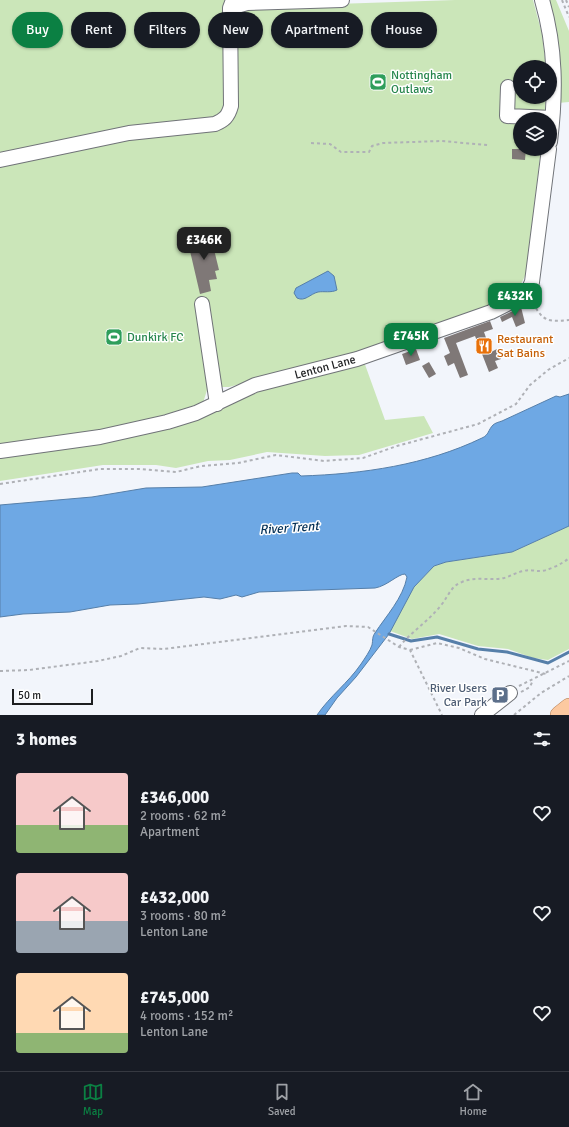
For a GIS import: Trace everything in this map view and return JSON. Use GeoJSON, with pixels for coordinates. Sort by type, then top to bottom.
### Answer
{"type":"FeatureCollection","features":[{"type":"Feature","properties":{"kind":"main road"},"geometry":{"type":"LineString","coordinates":[[558,715],[569,707]]}},
{"type":"Feature","properties":{"kind":"street"},"geometry":{"type":"LineString","coordinates":[[0,160],[129,133],[215,124],[229,114],[231,106],[231,4],[342,0]]}},
{"type":"Feature","properties":{"kind":"street"},"geometry":{"type":"LineString","coordinates":[[542,0],[552,37],[555,68],[552,112]]}},
{"type":"Feature","properties":{"kind":"street"},"geometry":{"type":"LineString","coordinates":[[508,87],[507,116],[513,116]]}},
{"type":"Feature","properties":{"kind":"street"},"geometry":{"type":"LineString","coordinates":[[527,293],[532,282],[548,156]]}},
{"type":"Feature","properties":{"kind":"street","name":"Lenton Lane"},"geometry":{"type":"LineString","coordinates":[[0,451],[100,437],[168,422],[217,404],[233,394],[255,385],[357,359],[404,344],[491,312],[527,293]]}},
{"type":"Feature","properties":{"kind":"street"},"geometry":{"type":"LineString","coordinates":[[202,304],[217,404]]}},
{"type":"Feature","properties":{"kind":"street"},"geometry":{"type":"LineString","coordinates":[[482,715],[510,693]]}},
{"type":"Feature","properties":{"kind":"path"},"geometry":{"type":"LineString","coordinates":[[562,0],[569,17]]}},
{"type":"Feature","properties":{"kind":"path"},"geometry":{"type":"LineString","coordinates":[[566,0],[569,8]]}},
{"type":"Feature","properties":{"kind":"path"},"geometry":{"type":"LineString","coordinates":[[310,144],[330,144],[341,152],[369,152],[372,146],[383,143],[441,141],[488,145]]}},
{"type":"Feature","properties":{"kind":"path"},"geometry":{"type":"LineString","coordinates":[[527,293],[544,319],[551,322],[569,320]]}},
{"type":"Feature","properties":{"kind":"path"},"geometry":{"type":"LineString","coordinates":[[0,484],[100,469],[140,469],[176,472],[201,466],[238,463],[276,455],[324,461],[363,458],[397,446],[478,424],[516,404],[530,385],[548,370],[569,358]]}},
{"type":"Feature","properties":{"kind":"path"},"geometry":{"type":"LineString","coordinates":[[400,647],[410,633],[433,615],[443,603],[452,588],[462,582],[479,578],[504,578],[523,571],[539,571],[558,566],[569,558]]}},
{"type":"Feature","properties":{"kind":"path"},"geometry":{"type":"LineString","coordinates":[[0,670],[29,670],[98,660],[121,656],[140,648],[164,649],[346,626],[369,628],[400,647],[410,650],[437,643],[458,648],[485,660],[546,674]]}},
{"type":"Feature","properties":{"kind":"path"},"geometry":{"type":"LineString","coordinates":[[410,650],[442,715]]}},
{"type":"Feature","properties":{"kind":"path"},"geometry":{"type":"LineString","coordinates":[[510,693],[520,686],[569,661]]}},
{"type":"Feature","properties":{"kind":"path"},"geometry":{"type":"LineString","coordinates":[[514,715],[545,690],[569,676]]}},
{"type":"Feature","properties":{"kind":"green space"},"geometry":{"type":"Polygon","coordinates":[[[0,0],[235,0],[249,7],[455,0],[533,0],[542,34],[545,60],[513,60],[513,104],[545,104],[545,112],[513,112],[513,156],[540,156],[526,274],[516,294],[432,328],[363,350],[229,387],[207,390],[203,403],[154,420],[129,426],[0,445],[0,0]]]}},
{"type":"Feature","properties":{"kind":"green space"},"geometry":{"type":"Polygon","coordinates":[[[545,0],[556,0],[569,31],[569,102],[558,103],[557,60],[553,60],[545,0]]]}},
{"type":"Feature","properties":{"kind":"green space"},"geometry":{"type":"Polygon","coordinates":[[[363,359],[385,420],[424,416],[433,433],[359,455],[325,456],[267,452],[230,460],[208,461],[176,468],[156,465],[103,465],[0,481],[0,455],[107,440],[249,393],[363,359]]]}},
{"type":"Feature","properties":{"kind":"green space"},"geometry":{"type":"Polygon","coordinates":[[[569,526],[569,649],[548,660],[533,658],[508,649],[478,646],[439,634],[412,639],[390,631],[414,587],[434,566],[446,562],[512,552],[569,526]]]}},
{"type":"Feature","properties":{"kind":"water"},"geometry":{"type":"Polygon","coordinates":[[[328,271],[334,276],[337,290],[318,292],[303,299],[297,298],[294,293],[296,288],[328,271]]]}},
{"type":"Feature","properties":{"kind":"water","name":"River Trent"},"geometry":{"type":"Polygon","coordinates":[[[569,394],[569,526],[512,552],[446,562],[434,566],[414,587],[389,634],[325,715],[317,715],[356,671],[367,654],[372,645],[374,634],[402,592],[407,577],[405,574],[375,588],[259,592],[242,597],[236,595],[220,599],[204,597],[138,604],[110,605],[70,612],[23,614],[0,617],[0,505],[92,497],[146,488],[202,487],[292,473],[298,473],[301,476],[324,475],[394,466],[439,455],[461,447],[484,437],[496,423],[556,396],[560,397],[569,394]]]}},
{"type":"Feature","properties":{"kind":"building"},"geometry":{"type":"Polygon","coordinates":[[[512,149],[513,156],[525,156],[525,160],[512,159],[512,149]]]}},
{"type":"Feature","properties":{"kind":"building"},"geometry":{"type":"Polygon","coordinates":[[[210,233],[219,270],[215,271],[217,279],[209,280],[211,291],[200,294],[187,238],[210,233]]]}},
{"type":"Feature","properties":{"kind":"building"},"geometry":{"type":"Polygon","coordinates":[[[521,307],[525,323],[516,327],[512,317],[502,322],[500,317],[521,307]]]}},
{"type":"Feature","properties":{"kind":"building","name":"Restaurant Sat Bains"},"geometry":{"type":"Polygon","coordinates":[[[490,321],[493,329],[484,332],[491,352],[497,349],[501,359],[495,361],[498,368],[489,372],[475,336],[456,343],[468,375],[460,378],[454,363],[448,366],[444,356],[450,353],[444,338],[490,321]]]}},
{"type":"Feature","properties":{"kind":"building"},"geometry":{"type":"Polygon","coordinates":[[[416,349],[420,360],[406,365],[402,354],[416,349]]]}},
{"type":"Feature","properties":{"kind":"building"},"geometry":{"type":"Polygon","coordinates":[[[429,362],[436,374],[429,378],[422,366],[429,362]]]}},
{"type":"Feature","properties":{"kind":"waterway"},"geometry":{"type":"LineString","coordinates":[[389,634],[411,641],[437,637],[478,649],[507,652],[548,663],[569,652]]}},
{"type":"Feature","properties":{"kind":"place","name":"Nottingham Outlaws"},"geometry":{"type":"Point","coordinates":[378,82]}},
{"type":"Feature","properties":{"kind":"place","name":"Dunkirk FC"},"geometry":{"type":"Point","coordinates":[114,337]}},
{"type":"Feature","properties":{"kind":"place","name":"Restaurant Sat Bains"},"geometry":{"type":"Point","coordinates":[484,346]}},
{"type":"Feature","properties":{"kind":"place","name":"River Users Car Park"},"geometry":{"type":"Point","coordinates":[500,695]}}]}
